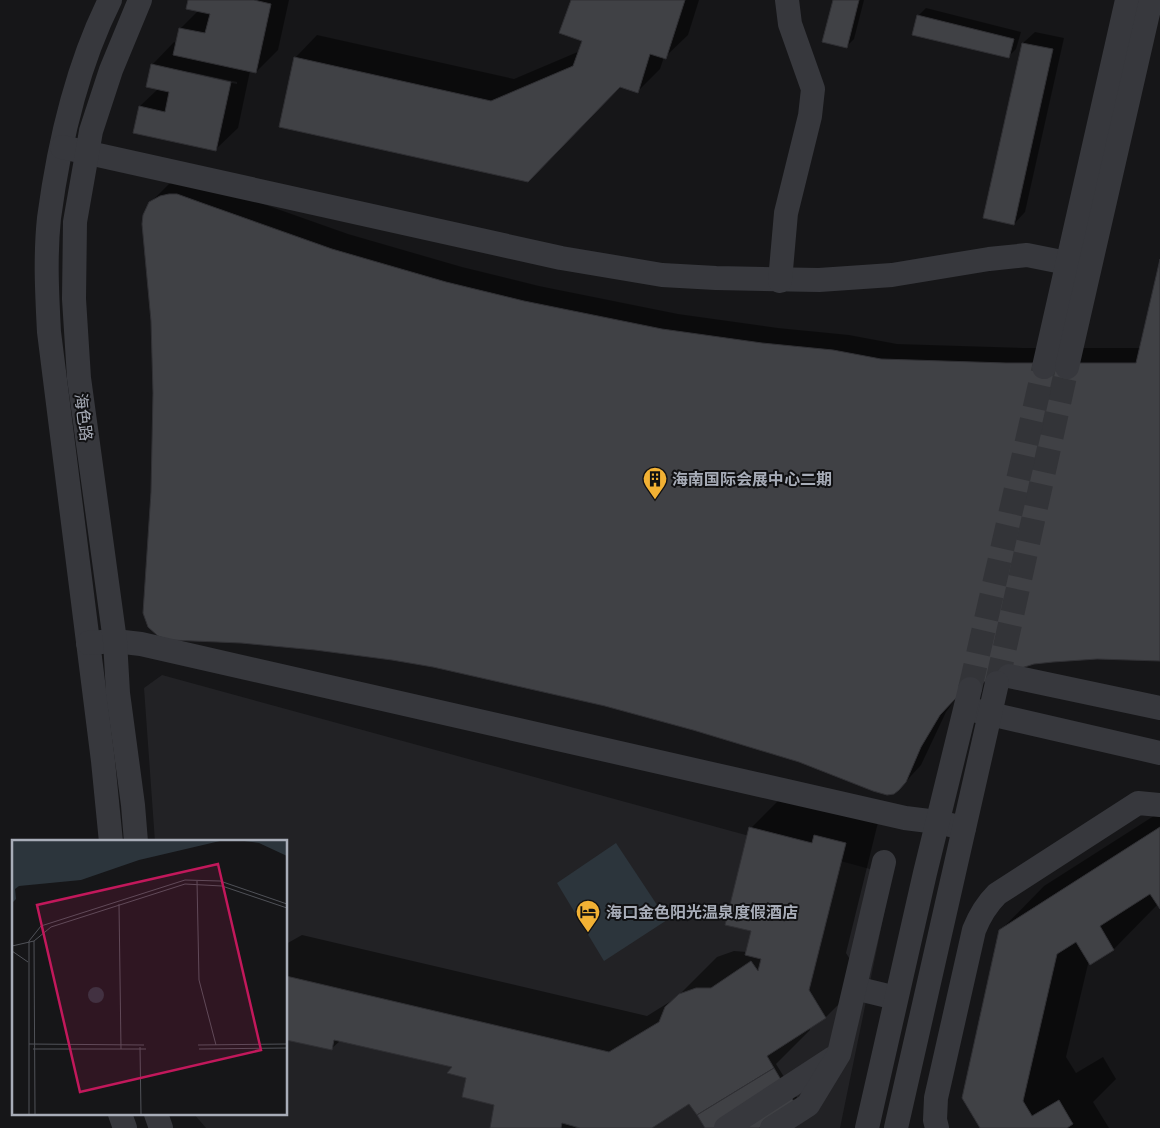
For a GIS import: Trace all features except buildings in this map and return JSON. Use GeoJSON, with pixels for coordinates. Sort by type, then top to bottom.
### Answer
{"type":"FeatureCollection","features":[{"type":"Feature","properties":{"kind":"street","name":"海色路"},"geometry":{"type":"LineString","coordinates":[[110,0],[80,75],[65,126],[49,227],[47,264],[49,332],[104,761],[111,840]]}},
{"type":"Feature","properties":{"kind":"street","name":"海色路"},"geometry":{"type":"LineString","coordinates":[[136,840],[118,693],[114,641],[83,411],[74,299],[76,222],[87,153],[100,101],[122,39],[140,0]]}},
{"type":"Feature","properties":{"kind":"street"},"geometry":{"type":"LineString","coordinates":[[780,281],[786,212],[810,116],[813,89],[790,24],[787,0]]}},
{"type":"Feature","properties":{"kind":"street"},"geometry":{"type":"LineString","coordinates":[[1044,367],[1127,0]]}},
{"type":"Feature","properties":{"kind":"street"},"geometry":{"type":"LineString","coordinates":[[1067,367],[1153,7]]}},
{"type":"Feature","properties":{"kind":"street"},"geometry":{"type":"LineString","coordinates":[[62,147],[561,258],[662,275],[780,281],[828,280],[892,275],[989,259],[1028,255],[1067,264]]}},
{"type":"Feature","properties":{"kind":"street"},"geometry":{"type":"LineString","coordinates":[[88,643],[114,641],[141,644],[905,818],[964,828]]}},
{"type":"Feature","properties":{"kind":"street"},"geometry":{"type":"LineString","coordinates":[[896,1128],[989,714],[1003,679],[1160,708]]}},
{"type":"Feature","properties":{"kind":"street"},"geometry":{"type":"LineString","coordinates":[[867,1128],[967,698],[989,714],[1160,753]]}},
{"type":"Feature","properties":{"kind":"street"},"geometry":{"type":"LineString","coordinates":[[937,1128],[935,1120],[936,1098],[974,930],[984,909],[997,894],[1138,802],[1160,805]]}},
{"type":"Feature","properties":{"kind":"street"},"geometry":{"type":"LineString","coordinates":[[772,1128],[808,1105],[839,1054],[884,862]]}},
{"type":"Feature","properties":{"kind":"street"},"geometry":{"type":"LineString","coordinates":[[855,988],[896,998]]}},
{"type":"Feature","properties":{"kind":"street"},"geometry":{"type":"LineString","coordinates":[[726,1128],[839,1054]]}},
{"type":"Feature","properties":{"kind":"street"},"geometry":{"type":"LineString","coordinates":[[121,1116],[125,1128]]}},
{"type":"Feature","properties":{"kind":"street"},"geometry":{"type":"LineString","coordinates":[[157,1116],[161,1128]]}},
{"type":"Feature","properties":{"kind":"shaded area"},"geometry":{"type":"Polygon","coordinates":[[[162,675],[892,875],[840,1128],[206,1128],[196,1116],[288,1116],[288,840],[155,840],[144,688],[162,675]]]}},
{"type":"Feature","properties":{"kind":"shaded area"},"geometry":{"type":"Polygon","coordinates":[[[616,843],[667,920],[604,961],[557,883],[616,843]]]}},
{"type":"Feature","properties":{"kind":"tunnel"},"geometry":{"type":"LineString","coordinates":[[970,689],[1044,367]]}},
{"type":"Feature","properties":{"kind":"tunnel"},"geometry":{"type":"LineString","coordinates":[[997,683],[1067,367]]}},
{"type":"Feature","properties":{"kind":"place","name":"海南国际会展中心二期"},"geometry":{"type":"Point","coordinates":[655,500]}},
{"type":"Feature","properties":{"kind":"place","name":"海口金色阳光温泉度假酒店"},"geometry":{"type":"Point","coordinates":[588,933]}}]}
